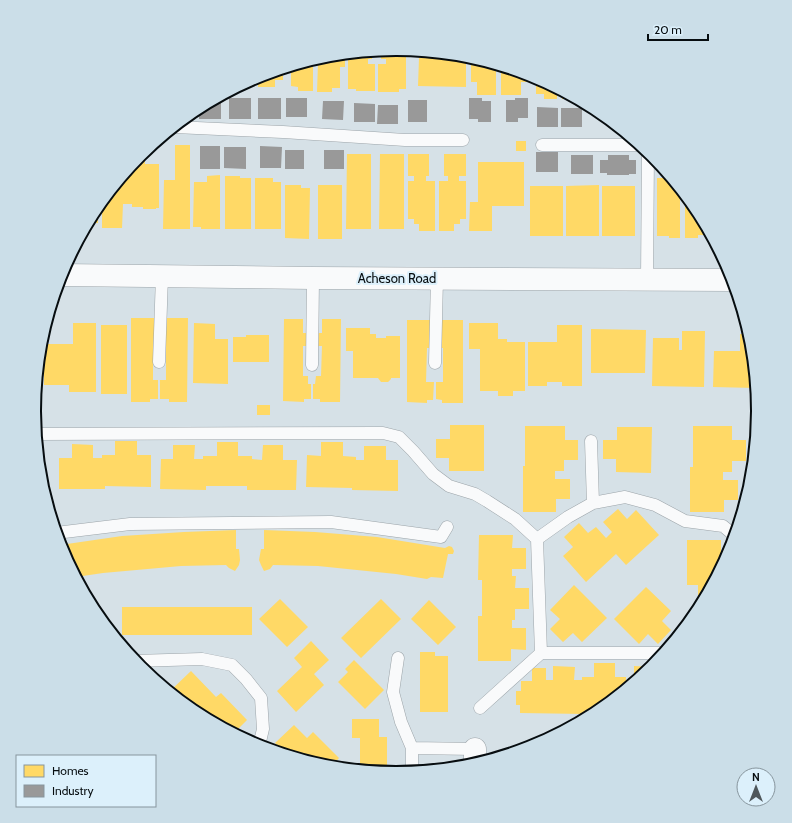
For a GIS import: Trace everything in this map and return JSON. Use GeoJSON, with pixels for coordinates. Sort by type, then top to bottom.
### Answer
{"type":"FeatureCollection","features":[{"type":"Feature","properties":{"kind":"street","name":"Acheson Road"},"geometry":{"type":"LineString","coordinates":[[68,275],[726,280]]}},
{"type":"Feature","properties":{"kind":"lane"},"geometry":{"type":"LineString","coordinates":[[184,127],[405,140],[463,140]]}},
{"type":"Feature","properties":{"kind":"lane"},"geometry":{"type":"LineString","coordinates":[[542,144],[630,145]]}},
{"type":"Feature","properties":{"kind":"lane"},"geometry":{"type":"LineString","coordinates":[[647,280],[648,161]]}},
{"type":"Feature","properties":{"kind":"lane"},"geometry":{"type":"LineString","coordinates":[[159,362],[162,276]]}},
{"type":"Feature","properties":{"kind":"lane"},"geometry":{"type":"LineString","coordinates":[[312,365],[313,278]]}},
{"type":"Feature","properties":{"kind":"lane"},"geometry":{"type":"LineString","coordinates":[[435,364],[437,278]]}},
{"type":"Feature","properties":{"kind":"lane"},"geometry":{"type":"LineString","coordinates":[[42,434],[383,433],[399,437],[433,474],[449,486],[475,494],[487,501],[515,519],[537,539],[541,653]]}},
{"type":"Feature","properties":{"kind":"lane"},"geometry":{"type":"LineString","coordinates":[[591,441],[593,503]]}},
{"type":"Feature","properties":{"kind":"lane"},"geometry":{"type":"LineString","coordinates":[[537,539],[568,517],[593,503],[625,497],[655,505],[685,521],[724,526],[731,530]]}},
{"type":"Feature","properties":{"kind":"lane"},"geometry":{"type":"LineString","coordinates":[[62,532],[130,524],[331,522],[441,537],[447,527]]}},
{"type":"Feature","properties":{"kind":"lane"},"geometry":{"type":"LineString","coordinates":[[480,708],[541,653],[657,652]]}},
{"type":"Feature","properties":{"kind":"lane"},"geometry":{"type":"LineString","coordinates":[[398,658],[393,692],[401,722],[412,748],[412,766]]}},
{"type":"Feature","properties":{"kind":"lane"},"geometry":{"type":"LineString","coordinates":[[143,661],[202,659],[232,665],[246,679],[261,698],[263,729],[261,739]]}},
{"type":"Feature","properties":{"kind":"lane"},"geometry":{"type":"LineString","coordinates":[[412,748],[475,757]]}},
{"type":"Feature","properties":{"kind":"building: Homes"},"geometry":{"type":"Polygon","coordinates":[[[406,56],[406,89],[399,89],[399,92],[378,92],[378,64],[386,64],[386,59],[381,59],[381,57],[406,56]]]}},
{"type":"Feature","properties":{"kind":"building: Homes"},"geometry":{"type":"Polygon","coordinates":[[[372,57],[372,59],[368,59],[368,64],[375,64],[375,91],[356,91],[356,89],[348,89],[348,60],[372,57]]]}},
{"type":"Feature","properties":{"kind":"building: Homes"},"geometry":{"type":"Polygon","coordinates":[[[419,58],[466,63],[466,87],[418,86],[419,58]]]}},
{"type":"Feature","properties":{"kind":"building: Homes"},"geometry":{"type":"Polygon","coordinates":[[[345,61],[345,67],[340,67],[340,88],[332,88],[332,92],[317,92],[318,65],[345,61]]]}},
{"type":"Feature","properties":{"kind":"building: Homes"},"geometry":{"type":"Polygon","coordinates":[[[471,65],[496,71],[496,95],[477,95],[477,82],[471,82],[471,65]]]}},
{"type":"Feature","properties":{"kind":"building: Homes"},"geometry":{"type":"Polygon","coordinates":[[[313,67],[313,91],[298,91],[298,87],[291,86],[291,73],[313,67]]]}},
{"type":"Feature","properties":{"kind":"building: Homes"},"geometry":{"type":"Polygon","coordinates":[[[501,73],[527,82],[521,82],[521,95],[501,95],[501,73]]]}},
{"type":"Feature","properties":{"kind":"building: Homes"},"geometry":{"type":"Polygon","coordinates":[[[283,75],[283,80],[275,80],[275,87],[258,87],[258,85],[283,75]]]}},
{"type":"Feature","properties":{"kind":"building: Homes"},"geometry":{"type":"Polygon","coordinates":[[[536,86],[557,95],[557,99],[544,99],[544,94],[536,94],[536,86]]]}},
{"type":"Feature","properties":{"kind":"building: Homes"},"geometry":{"type":"Polygon","coordinates":[[[516,141],[526,141],[526,151],[516,151],[516,141]]]}},
{"type":"Feature","properties":{"kind":"building: Homes"},"geometry":{"type":"Polygon","coordinates":[[[175,145],[190,145],[190,229],[163,229],[164,180],[175,180],[175,145]]]}},
{"type":"Feature","properties":{"kind":"building: Homes"},"geometry":{"type":"Polygon","coordinates":[[[347,154],[371,154],[371,229],[346,229],[347,154]]]}},
{"type":"Feature","properties":{"kind":"building: Homes"},"geometry":{"type":"Polygon","coordinates":[[[380,154],[404,154],[404,229],[379,229],[380,154]]]}},
{"type":"Feature","properties":{"kind":"building: Homes"},"geometry":{"type":"Polygon","coordinates":[[[408,154],[429,154],[429,176],[426,176],[426,181],[435,181],[435,231],[419,231],[419,224],[414,224],[414,219],[408,219],[408,181],[414,181],[414,176],[408,176],[408,154]]]}},
{"type":"Feature","properties":{"kind":"building: Homes"},"geometry":{"type":"Polygon","coordinates":[[[444,154],[466,154],[466,176],[459,176],[459,181],[466,181],[466,219],[460,219],[460,224],[454,224],[454,231],[439,231],[439,181],[448,181],[448,176],[444,176],[444,154]]]}},
{"type":"Feature","properties":{"kind":"building: Homes"},"geometry":{"type":"Polygon","coordinates":[[[145,160],[145,164],[159,164],[159,208],[143,209],[143,207],[132,207],[132,204],[123,204],[122,228],[102,228],[102,213],[129,177],[145,160]]]}},
{"type":"Feature","properties":{"kind":"building: Homes"},"geometry":{"type":"Polygon","coordinates":[[[478,162],[524,162],[524,206],[492,206],[492,231],[469,231],[470,202],[478,202],[478,162]]]}},
{"type":"Feature","properties":{"kind":"building: Homes"},"geometry":{"type":"Polygon","coordinates":[[[220,175],[220,229],[201,229],[201,227],[193,227],[194,182],[207,182],[207,176],[220,175]]]}},
{"type":"Feature","properties":{"kind":"building: Homes"},"geometry":{"type":"Polygon","coordinates":[[[225,176],[251,178],[251,229],[225,229],[225,176]]]}},
{"type":"Feature","properties":{"kind":"building: Homes"},"geometry":{"type":"Polygon","coordinates":[[[255,178],[273,178],[273,182],[281,182],[281,229],[255,229],[255,178]]]}},
{"type":"Feature","properties":{"kind":"building: Homes"},"geometry":{"type":"Polygon","coordinates":[[[657,178],[664,178],[680,198],[680,238],[657,236],[657,178]]]}},
{"type":"Feature","properties":{"kind":"building: Homes"},"geometry":{"type":"Polygon","coordinates":[[[285,185],[301,185],[301,188],[310,188],[309,239],[285,238],[285,185]]]}},
{"type":"Feature","properties":{"kind":"building: Homes"},"geometry":{"type":"Polygon","coordinates":[[[318,185],[342,185],[342,239],[318,239],[318,185]]]}},
{"type":"Feature","properties":{"kind":"building: Homes"},"geometry":{"type":"Polygon","coordinates":[[[599,185],[599,236],[566,236],[566,186],[599,185]]]}},
{"type":"Feature","properties":{"kind":"building: Homes"},"geometry":{"type":"Polygon","coordinates":[[[530,186],[563,186],[563,236],[530,236],[530,186]]]}},
{"type":"Feature","properties":{"kind":"building: Homes"},"geometry":{"type":"Polygon","coordinates":[[[602,186],[635,186],[635,236],[602,236],[602,186]]]}},
{"type":"Feature","properties":{"kind":"building: Homes"},"geometry":{"type":"Polygon","coordinates":[[[685,205],[704,235],[698,235],[698,238],[685,238],[685,205]]]}},
{"type":"Feature","properties":{"kind":"building: Homes"},"geometry":{"type":"Polygon","coordinates":[[[131,318],[155,318],[153,380],[158,380],[158,399],[150,399],[150,402],[131,402],[131,318]]]}},
{"type":"Feature","properties":{"kind":"building: Homes"},"geometry":{"type":"Polygon","coordinates":[[[164,318],[188,318],[187,402],[169,402],[169,399],[160,399],[160,380],[166,380],[164,318]]]}},
{"type":"Feature","properties":{"kind":"building: Homes"},"geometry":{"type":"Polygon","coordinates":[[[284,319],[303,319],[303,333],[306,333],[306,346],[303,346],[303,376],[308,376],[308,384],[311,384],[311,399],[304,399],[304,402],[283,401],[284,319]]]}},
{"type":"Feature","properties":{"kind":"building: Homes"},"geometry":{"type":"Polygon","coordinates":[[[322,319],[341,319],[340,402],[320,402],[320,399],[313,399],[313,384],[315,384],[316,376],[321,376],[322,346],[318,346],[318,333],[322,333],[322,319]]]}},
{"type":"Feature","properties":{"kind":"building: Homes"},"geometry":{"type":"Polygon","coordinates":[[[407,320],[430,320],[430,348],[427,348],[426,382],[434,382],[433,400],[427,400],[427,403],[407,402],[407,320]]]}},
{"type":"Feature","properties":{"kind":"building: Homes"},"geometry":{"type":"Polygon","coordinates":[[[440,320],[463,320],[463,403],[442,403],[442,400],[436,399],[436,382],[443,382],[443,348],[440,348],[440,320]]]}},
{"type":"Feature","properties":{"kind":"building: Homes"},"geometry":{"type":"Polygon","coordinates":[[[73,323],[96,323],[96,392],[69,392],[69,385],[44,385],[44,365],[48,344],[73,344],[73,323]]]}},
{"type":"Feature","properties":{"kind":"building: Homes"},"geometry":{"type":"Polygon","coordinates":[[[194,323],[215,324],[215,339],[228,339],[228,384],[193,383],[194,323]]]}},
{"type":"Feature","properties":{"kind":"building: Homes"},"geometry":{"type":"Polygon","coordinates":[[[469,323],[498,323],[498,339],[507,339],[507,342],[525,342],[525,391],[513,391],[513,396],[498,396],[498,391],[480,391],[480,349],[469,349],[469,323]]]}},
{"type":"Feature","properties":{"kind":"building: Homes"},"geometry":{"type":"Polygon","coordinates":[[[101,325],[127,325],[127,394],[101,394],[101,325]]]}},
{"type":"Feature","properties":{"kind":"building: Homes"},"geometry":{"type":"Polygon","coordinates":[[[557,325],[582,325],[582,386],[562,386],[562,382],[547,382],[547,386],[528,386],[528,342],[557,342],[557,325]]]}},
{"type":"Feature","properties":{"kind":"building: Homes"},"geometry":{"type":"Polygon","coordinates":[[[346,328],[370,328],[370,334],[376,334],[376,338],[400,336],[400,378],[391,378],[388,382],[381,382],[378,378],[353,378],[353,351],[346,351],[346,328]]]}},
{"type":"Feature","properties":{"kind":"building: Homes"},"geometry":{"type":"Polygon","coordinates":[[[591,329],[646,330],[645,373],[591,373],[591,329]]]}},
{"type":"Feature","properties":{"kind":"building: Homes"},"geometry":{"type":"Polygon","coordinates":[[[682,331],[705,331],[704,387],[652,386],[653,338],[679,338],[679,350],[682,350],[682,331]]]}},
{"type":"Feature","properties":{"kind":"building: Homes"},"geometry":{"type":"Polygon","coordinates":[[[740,334],[742,334],[748,365],[750,388],[713,387],[714,351],[740,351],[740,334]]]}},
{"type":"Feature","properties":{"kind":"building: Homes"},"geometry":{"type":"Polygon","coordinates":[[[246,335],[269,335],[269,362],[233,362],[233,337],[246,337],[246,335]]]}},
{"type":"Feature","properties":{"kind":"building: Homes"},"geometry":{"type":"Polygon","coordinates":[[[257,405],[270,405],[270,415],[257,415],[257,405]]]}},
{"type":"Feature","properties":{"kind":"building: Homes"},"geometry":{"type":"Polygon","coordinates":[[[450,425],[484,425],[484,471],[449,471],[449,458],[436,458],[436,439],[450,439],[450,425]]]}},
{"type":"Feature","properties":{"kind":"building: Homes"},"geometry":{"type":"Polygon","coordinates":[[[525,426],[565,426],[565,440],[578,440],[578,460],[564,460],[564,471],[555,471],[555,479],[570,479],[570,499],[556,499],[556,512],[523,512],[525,426]]]}},
{"type":"Feature","properties":{"kind":"building: Homes"},"geometry":{"type":"Polygon","coordinates":[[[693,426],[732,426],[732,440],[746,440],[746,461],[732,461],[732,472],[723,472],[723,480],[738,480],[738,500],[724,500],[724,512],[690,512],[690,467],[693,467],[693,426]]]}},
{"type":"Feature","properties":{"kind":"building: Homes"},"geometry":{"type":"Polygon","coordinates":[[[617,427],[652,427],[651,473],[616,472],[616,459],[603,459],[603,440],[617,440],[617,427]]]}},
{"type":"Feature","properties":{"kind":"building: Homes"},"geometry":{"type":"Polygon","coordinates":[[[115,441],[137,441],[137,455],[151,455],[151,487],[105,486],[105,489],[59,489],[59,458],[72,458],[72,444],[93,445],[93,458],[102,458],[102,455],[115,455],[115,441]]]}},
{"type":"Feature","properties":{"kind":"building: Homes"},"geometry":{"type":"Polygon","coordinates":[[[217,442],[238,442],[238,456],[252,456],[252,459],[262,460],[263,445],[283,445],[283,460],[297,460],[296,490],[247,490],[247,486],[206,486],[206,490],[160,489],[161,459],[173,459],[173,445],[195,445],[194,459],[203,459],[203,456],[217,456],[217,442]]]}},
{"type":"Feature","properties":{"kind":"building: Homes"},"geometry":{"type":"Polygon","coordinates":[[[321,442],[343,442],[343,456],[356,457],[356,460],[364,460],[364,446],[386,446],[386,460],[398,460],[398,491],[306,487],[307,455],[321,456],[321,442]]]}},
{"type":"Feature","properties":{"kind":"building: Homes"},"geometry":{"type":"Polygon","coordinates":[[[618,509],[627,519],[636,510],[659,535],[626,565],[616,554],[586,582],[563,556],[573,547],[564,537],[579,523],[588,533],[596,527],[606,538],[612,532],[603,522],[618,509]]]}},
{"type":"Feature","properties":{"kind":"building: Homes"},"geometry":{"type":"Polygon","coordinates":[[[236,530],[236,549],[239,549],[240,560],[235,571],[226,565],[181,566],[82,576],[67,544],[122,536],[236,530]]]}},
{"type":"Feature","properties":{"kind":"building: Homes"},"geometry":{"type":"Polygon","coordinates":[[[264,530],[377,537],[445,548],[449,546],[452,547],[454,551],[453,554],[448,554],[443,578],[431,577],[427,579],[396,574],[318,566],[273,565],[270,569],[264,571],[259,560],[261,549],[264,549],[264,530]]]}},
{"type":"Feature","properties":{"kind":"building: Homes"},"geometry":{"type":"Polygon","coordinates":[[[479,535],[513,535],[512,548],[526,548],[526,569],[512,569],[512,576],[516,576],[515,588],[529,588],[529,609],[515,609],[515,620],[512,620],[512,628],[526,628],[526,650],[511,649],[511,661],[478,661],[478,616],[482,616],[482,580],[478,580],[479,535]]]}},
{"type":"Feature","properties":{"kind":"building: Homes"},"geometry":{"type":"Polygon","coordinates":[[[687,540],[721,540],[722,552],[698,597],[698,585],[687,585],[687,540]]]}},
{"type":"Feature","properties":{"kind":"building: Homes"},"geometry":{"type":"Polygon","coordinates":[[[574,585],[607,618],[582,642],[573,633],[563,642],[550,629],[560,619],[550,610],[574,585]]]}},
{"type":"Feature","properties":{"kind":"building: Homes"},"geometry":{"type":"Polygon","coordinates":[[[646,587],[671,611],[662,621],[671,630],[658,644],[648,634],[639,644],[614,619],[646,587]]]}},
{"type":"Feature","properties":{"kind":"building: Homes"},"geometry":{"type":"Polygon","coordinates":[[[280,599],[308,627],[287,647],[259,619],[280,599]]]}},
{"type":"Feature","properties":{"kind":"building: Homes"},"geometry":{"type":"Polygon","coordinates":[[[381,599],[401,619],[361,658],[341,638],[381,599]]]}},
{"type":"Feature","properties":{"kind":"building: Homes"},"geometry":{"type":"Polygon","coordinates":[[[429,600],[456,627],[438,645],[411,619],[429,600]]]}},
{"type":"Feature","properties":{"kind":"building: Homes"},"geometry":{"type":"Polygon","coordinates":[[[122,607],[252,607],[252,635],[122,635],[122,607]]]}},
{"type":"Feature","properties":{"kind":"building: Homes"},"geometry":{"type":"Polygon","coordinates":[[[311,641],[329,660],[314,674],[324,685],[296,712],[277,691],[302,667],[294,658],[311,641]]]}},
{"type":"Feature","properties":{"kind":"building: Homes"},"geometry":{"type":"Polygon","coordinates":[[[420,652],[435,652],[435,656],[448,656],[448,712],[420,712],[420,652]]]}},
{"type":"Feature","properties":{"kind":"building: Homes"},"geometry":{"type":"Polygon","coordinates":[[[354,660],[384,690],[365,709],[338,682],[348,672],[345,669],[354,660]]]}},
{"type":"Feature","properties":{"kind":"building: Homes"},"geometry":{"type":"Polygon","coordinates":[[[594,663],[615,663],[615,677],[626,677],[626,681],[593,707],[585,710],[585,712],[581,714],[520,713],[520,705],[516,705],[516,691],[521,691],[521,681],[532,681],[532,668],[546,668],[546,680],[553,680],[553,666],[575,667],[574,680],[582,680],[582,677],[594,677],[594,663]]]}},
{"type":"Feature","properties":{"kind":"building: Homes"},"geometry":{"type":"Polygon","coordinates":[[[634,666],[643,666],[634,674],[634,666]]]}},
{"type":"Feature","properties":{"kind":"building: Homes"},"geometry":{"type":"Polygon","coordinates":[[[191,671],[216,697],[221,693],[247,720],[238,729],[199,707],[174,688],[191,671]]]}},
{"type":"Feature","properties":{"kind":"building: Homes"},"geometry":{"type":"Polygon","coordinates":[[[352,719],[379,719],[379,737],[387,737],[387,766],[360,764],[360,738],[352,738],[352,719]]]}},
{"type":"Feature","properties":{"kind":"building: Homes"},"geometry":{"type":"Polygon","coordinates":[[[294,725],[307,738],[313,732],[339,758],[336,761],[327,760],[282,748],[275,743],[294,725]]]}},
{"type":"Feature","properties":{"kind":"building: Industry"},"geometry":{"type":"Polygon","coordinates":[[[229,98],[251,98],[251,119],[229,119],[229,98]]]}},
{"type":"Feature","properties":{"kind":"building: Industry"},"geometry":{"type":"Polygon","coordinates":[[[258,98],[281,98],[281,119],[258,119],[258,98]]]}},
{"type":"Feature","properties":{"kind":"building: Industry"},"geometry":{"type":"Polygon","coordinates":[[[286,98],[307,98],[307,117],[286,117],[286,98]]]}},
{"type":"Feature","properties":{"kind":"building: Industry"},"geometry":{"type":"Polygon","coordinates":[[[469,98],[482,98],[482,101],[491,101],[491,122],[478,122],[478,119],[469,119],[469,98]]]}},
{"type":"Feature","properties":{"kind":"building: Industry"},"geometry":{"type":"Polygon","coordinates":[[[515,98],[528,98],[528,118],[518,118],[518,122],[506,122],[506,100],[515,100],[515,98]]]}},
{"type":"Feature","properties":{"kind":"building: Industry"},"geometry":{"type":"Polygon","coordinates":[[[408,100],[427,100],[427,122],[408,122],[408,100]]]}},
{"type":"Feature","properties":{"kind":"building: Industry"},"geometry":{"type":"Polygon","coordinates":[[[323,101],[344,101],[343,120],[322,119],[323,101]]]}},
{"type":"Feature","properties":{"kind":"building: Industry"},"geometry":{"type":"Polygon","coordinates":[[[221,103],[221,119],[199,119],[199,116],[221,103]]]}},
{"type":"Feature","properties":{"kind":"building: Industry"},"geometry":{"type":"Polygon","coordinates":[[[354,103],[375,104],[375,122],[354,122],[354,103]]]}},
{"type":"Feature","properties":{"kind":"building: Industry"},"geometry":{"type":"Polygon","coordinates":[[[378,105],[398,105],[398,124],[377,124],[378,105]]]}},
{"type":"Feature","properties":{"kind":"building: Industry"},"geometry":{"type":"Polygon","coordinates":[[[537,107],[558,108],[558,127],[537,127],[537,107]]]}},
{"type":"Feature","properties":{"kind":"building: Industry"},"geometry":{"type":"Polygon","coordinates":[[[561,108],[582,109],[582,127],[561,127],[561,108]]]}},
{"type":"Feature","properties":{"kind":"building: Industry"},"geometry":{"type":"Polygon","coordinates":[[[200,146],[220,146],[220,169],[200,169],[200,146]]]}},
{"type":"Feature","properties":{"kind":"building: Industry"},"geometry":{"type":"Polygon","coordinates":[[[260,146],[282,147],[281,168],[260,168],[260,146]]]}},
{"type":"Feature","properties":{"kind":"building: Industry"},"geometry":{"type":"Polygon","coordinates":[[[224,147],[246,147],[246,169],[224,168],[224,147]]]}},
{"type":"Feature","properties":{"kind":"building: Industry"},"geometry":{"type":"Polygon","coordinates":[[[285,150],[304,150],[304,169],[285,169],[285,150]]]}},
{"type":"Feature","properties":{"kind":"building: Industry"},"geometry":{"type":"Polygon","coordinates":[[[324,150],[344,150],[344,169],[324,169],[324,150]]]}},
{"type":"Feature","properties":{"kind":"building: Industry"},"geometry":{"type":"Polygon","coordinates":[[[536,152],[558,152],[558,172],[536,172],[536,152]]]}},
{"type":"Feature","properties":{"kind":"building: Industry"},"geometry":{"type":"Polygon","coordinates":[[[571,155],[593,155],[593,174],[571,174],[571,155]]]}},
{"type":"Feature","properties":{"kind":"building: Industry"},"geometry":{"type":"Polygon","coordinates":[[[608,155],[629,155],[629,160],[636,160],[636,174],[607,175],[607,173],[600,173],[600,160],[608,160],[608,155]]]}}]}
